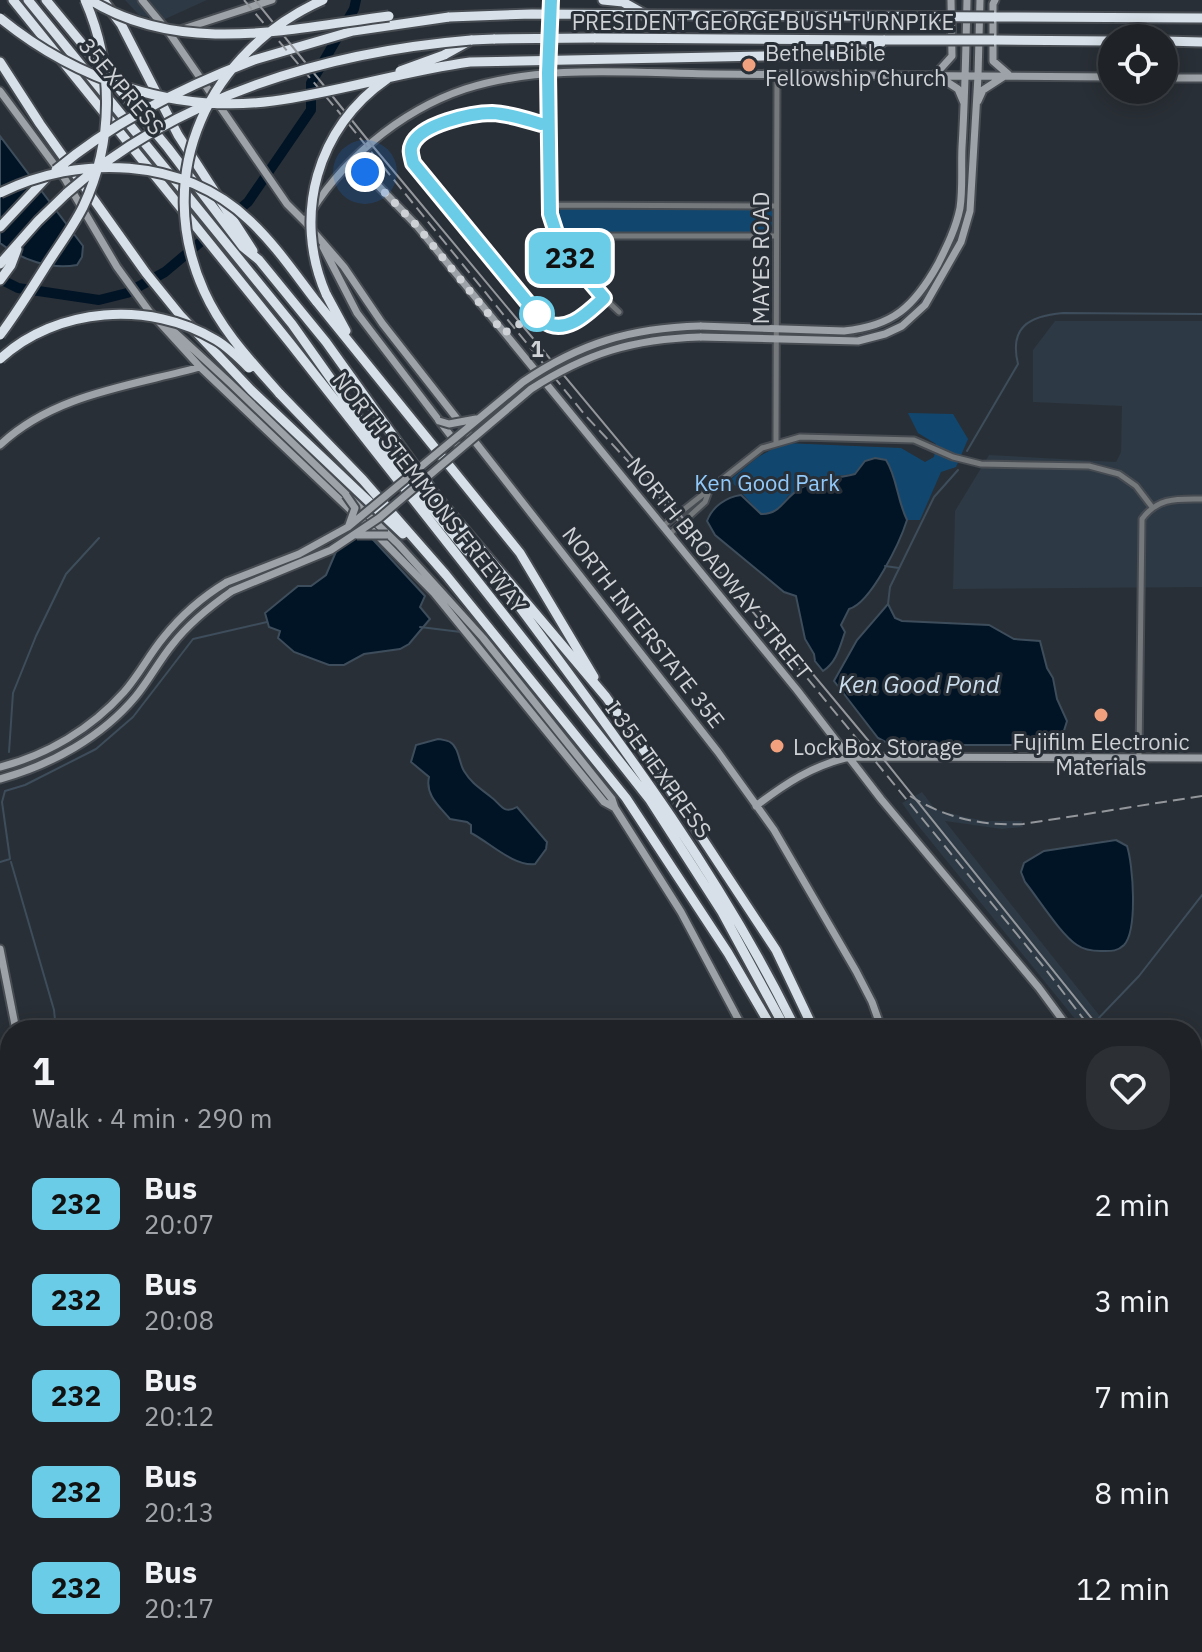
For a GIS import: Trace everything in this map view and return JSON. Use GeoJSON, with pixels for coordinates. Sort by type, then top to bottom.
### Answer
{"type":"FeatureCollection","features":[{"type":"Feature","properties":{"kind":"highway","name":"NORTH STEMMONS FREEWAY"},"geometry":{"type":"LineString","coordinates":[[13,0],[179,208],[233,263],[650,800],[722,912],[781,1020]]}},
{"type":"Feature","properties":{"kind":"highway","name":"35EXPRESS"},"geometry":{"type":"LineString","coordinates":[[28,0],[154,151],[233,263]]}},
{"type":"Feature","properties":{"kind":"highway"},"geometry":{"type":"LineString","coordinates":[[46,0],[245,245]]}},
{"type":"Feature","properties":{"kind":"highway"},"geometry":{"type":"LineString","coordinates":[[87,0],[132,20],[195,35],[249,34],[389,16],[425,20]]}},
{"type":"Feature","properties":{"kind":"highway"},"geometry":{"type":"LineString","coordinates":[[0,335],[75,221],[99,163],[107,92],[101,47],[87,0]]}},
{"type":"Feature","properties":{"kind":"highway"},"geometry":{"type":"LineString","coordinates":[[103,0],[121,24],[178,135],[245,245]]}},
{"type":"Feature","properties":{"kind":"highway"},"geometry":{"type":"LineString","coordinates":[[323,0],[265,34],[234,65],[205,109],[185,171],[186,228],[193,262],[204,292],[233,341],[363,480],[446,575],[626,798],[728,953],[767,1020]]}},
{"type":"Feature","properties":{"kind":"highway"},"geometry":{"type":"LineString","coordinates":[[603,0],[623,2],[646,15]]}},
{"type":"Feature","properties":{"kind":"highway","name":"PRESIDENT GEORGE BUSH TURNPIKE"},"geometry":{"type":"LineString","coordinates":[[0,227],[45,179],[94,140],[180,91],[230,69],[305,43],[353,31],[425,20],[498,14],[1202,18]]}},
{"type":"Feature","properties":{"kind":"highway"},"geometry":{"type":"LineString","coordinates":[[0,18],[55,56],[109,82],[166,97],[228,104],[288,99],[428,68],[470,62],[864,54],[885,40]]}},
{"type":"Feature","properties":{"kind":"highway"},"geometry":{"type":"LineString","coordinates":[[471,40],[444,55],[412,65],[371,91],[341,123],[319,166],[310,214],[314,260],[326,294],[351,341],[520,553],[606,697]]}},
{"type":"Feature","properties":{"kind":"highway","name":"PRESIDENT GEORGE BUSH TURNPIKE"},"geometry":{"type":"LineString","coordinates":[[0,264],[91,173],[190,112],[263,82],[396,48],[471,40],[1098,41]]}},
{"type":"Feature","properties":{"kind":"highway"},"geometry":{"type":"LineString","coordinates":[[1178,41],[1202,42]]}},
{"type":"Feature","properties":{"kind":"highway"},"geometry":{"type":"LineString","coordinates":[[0,62],[146,273],[180,315],[251,390],[446,575]]}},
{"type":"Feature","properties":{"kind":"highway"},"geometry":{"type":"LineString","coordinates":[[0,193],[48,174],[106,166],[150,171],[191,184],[225,201],[249,220],[339,331],[351,341]]}},
{"type":"Feature","properties":{"kind":"highway"},"geometry":{"type":"LineString","coordinates":[[0,280],[11,265],[19,242]]}},
{"type":"Feature","properties":{"kind":"highway","name":"NORTH STEMMONS FREEWAY"},"geometry":{"type":"LineString","coordinates":[[245,245],[326,342],[437,497],[606,697],[659,771],[776,950],[809,1020]]}},
{"type":"Feature","properties":{"kind":"highway","name":"I 35E TEXPRESS"},"geometry":{"type":"LineString","coordinates":[[233,263],[292,324],[365,427],[465,549],[495,574],[678,824],[771,977],[791,1020]]}},
{"type":"Feature","properties":{"kind":"highway"},"geometry":{"type":"LineString","coordinates":[[0,359],[26,340],[66,322],[97,315],[142,316],[181,325],[217,340],[279,393]]}},
{"type":"Feature","properties":{"kind":"main road"},"geometry":{"type":"LineString","coordinates":[[142,0],[170,34],[287,204],[321,241],[357,313],[460,448]]}},
{"type":"Feature","properties":{"kind":"main road"},"geometry":{"type":"LineString","coordinates":[[170,34],[272,0]]}},
{"type":"Feature","properties":{"kind":"main road"},"geometry":{"type":"LineString","coordinates":[[548,73],[551,0]]}},
{"type":"Feature","properties":{"kind":"main road"},"geometry":{"type":"LineString","coordinates":[[935,75],[952,56],[951,0]]}},
{"type":"Feature","properties":{"kind":"main road"},"geometry":{"type":"LineString","coordinates":[[0,767],[43,752],[99,717],[124,692],[162,639],[202,598],[227,582],[299,554],[348,527],[523,382],[578,349],[646,330],[700,326],[844,331],[882,324],[902,312],[916,299],[941,258],[951,239],[959,209],[967,75],[967,0]]}},
{"type":"Feature","properties":{"kind":"main road"},"geometry":{"type":"LineString","coordinates":[[0,779],[46,763],[75,748],[100,730],[136,696],[190,623],[232,591],[304,563],[355,535],[531,389],[587,357],[637,342],[700,337],[858,341],[902,326],[925,305],[952,261],[970,211],[980,0]]}},
{"type":"Feature","properties":{"kind":"main road"},"geometry":{"type":"LineString","coordinates":[[995,0],[993,61],[1008,76]]}},
{"type":"Feature","properties":{"kind":"main road"},"geometry":{"type":"LineString","coordinates":[[305,222],[321,195],[362,152],[405,119],[461,90],[513,77],[548,73],[1098,77]]}},
{"type":"Feature","properties":{"kind":"main road"},"geometry":{"type":"LineString","coordinates":[[935,75],[958,89],[965,106]]}},
{"type":"Feature","properties":{"kind":"main road"},"geometry":{"type":"LineString","coordinates":[[977,103],[983,90],[1008,76]]}},
{"type":"Feature","properties":{"kind":"main road"},"geometry":{"type":"LineString","coordinates":[[1178,78],[1202,78]]}},
{"type":"Feature","properties":{"kind":"main road"},"geometry":{"type":"LineString","coordinates":[[0,91],[65,179],[117,267],[149,311],[200,367],[434,593],[604,802],[615,808]]}},
{"type":"Feature","properties":{"kind":"main road"},"geometry":{"type":"LineString","coordinates":[[362,152],[365,172]]}},
{"type":"Feature","properties":{"kind":"main road"},"geometry":{"type":"LineString","coordinates":[[344,171],[355,169],[365,172]]}},
{"type":"Feature","properties":{"kind":"main road","name":"NORTH BROADWAY STREET"},"geometry":{"type":"LineString","coordinates":[[365,172],[417,226],[1063,1020]]}},
{"type":"Feature","properties":{"kind":"main road"},"geometry":{"type":"LineString","coordinates":[[959,209],[970,211]]}},
{"type":"Feature","properties":{"kind":"main road"},"geometry":{"type":"LineString","coordinates":[[951,239],[961,242]]}},
{"type":"Feature","properties":{"kind":"main road","name":"NORTH INTERSTATE 35E"},"geometry":{"type":"LineString","coordinates":[[321,241],[718,752],[799,870],[872,1002],[878,1020]]}},
{"type":"Feature","properties":{"kind":"main road"},"geometry":{"type":"LineString","coordinates":[[941,258],[952,261]]}},
{"type":"Feature","properties":{"kind":"main road"},"geometry":{"type":"LineString","coordinates":[[149,311],[208,362],[398,544],[483,638],[612,799],[681,912],[739,1020]]}},
{"type":"Feature","properties":{"kind":"main road"},"geometry":{"type":"LineString","coordinates":[[882,324],[885,334]]}},
{"type":"Feature","properties":{"kind":"main road"},"geometry":{"type":"LineString","coordinates":[[0,445],[28,423],[70,401],[200,367],[208,362]]}},
{"type":"Feature","properties":{"kind":"main road"},"geometry":{"type":"LineString","coordinates":[[439,421],[449,424],[479,419]]}},
{"type":"Feature","properties":{"kind":"main road"},"geometry":{"type":"LineString","coordinates":[[346,495],[355,508],[348,527]]}},
{"type":"Feature","properties":{"kind":"main road"},"geometry":{"type":"LineString","coordinates":[[355,535],[388,535]]}},
{"type":"Feature","properties":{"kind":"main road"},"geometry":{"type":"LineString","coordinates":[[756,806],[789,781],[816,766],[849,757],[1202,758]]}},
{"type":"Feature","properties":{"kind":"main road"},"geometry":{"type":"LineString","coordinates":[[0,949],[14,1020]]}},
{"type":"Feature","properties":{"kind":"street"},"geometry":{"type":"LineString","coordinates":[[548,73],[549,205],[554,229],[568,256],[619,312]]}},
{"type":"Feature","properties":{"kind":"street","name":"MAYES ROAD"},"geometry":{"type":"LineString","coordinates":[[776,442],[777,74]]}},
{"type":"Feature","properties":{"kind":"street"},"geometry":{"type":"LineString","coordinates":[[549,205],[776,206]]}},
{"type":"Feature","properties":{"kind":"street"},"geometry":{"type":"LineString","coordinates":[[568,256],[593,240],[606,236],[776,236]]}},
{"type":"Feature","properties":{"kind":"street"},"geometry":{"type":"LineString","coordinates":[[663,526],[762,448],[800,437],[920,441],[953,457],[981,464],[1089,466],[1119,474],[1136,486],[1152,507]]}},
{"type":"Feature","properties":{"kind":"street"},"geometry":{"type":"LineString","coordinates":[[670,534],[705,502],[708,493]]}},
{"type":"Feature","properties":{"kind":"street"},"geometry":{"type":"LineString","coordinates":[[1139,756],[1142,519],[1152,507],[1167,499],[1202,499]]}},
{"type":"Feature","properties":{"kind":"shaded area"},"geometry":{"type":"Polygon","coordinates":[[[125,0],[207,0],[163,20],[139,15],[125,0]]]}},
{"type":"Feature","properties":{"kind":"shaded area"},"geometry":{"type":"Polygon","coordinates":[[[1055,321],[1202,321],[1202,587],[953,589],[955,511],[989,455],[1116,462],[1121,452],[1122,406],[1033,402],[1033,350],[1055,321]]]}},
{"type":"Feature","properties":{"kind":"shaded area"},"geometry":{"type":"Polygon","coordinates":[[[922,792],[935,809],[986,821],[1022,821],[1023,827],[1002,829],[945,821],[1103,1020],[1076,1020],[902,803],[922,792]]]}},
{"type":"Feature","properties":{"kind":"green space"},"geometry":{"type":"Polygon","coordinates":[[[562,207],[769,208],[774,222],[773,231],[768,234],[604,233],[571,248],[555,218],[562,207]]]}},
{"type":"Feature","properties":{"kind":"green space","name":"Ken Good Park"},"geometry":{"type":"Polygon","coordinates":[[[908,413],[953,414],[968,439],[956,467],[941,472],[920,520],[907,520],[886,460],[868,461],[855,474],[823,477],[788,496],[779,510],[770,515],[761,514],[730,480],[758,457],[784,443],[901,448],[925,462],[934,457],[936,444],[918,433],[908,413]]]}},
{"type":"Feature","properties":{"kind":"water"},"geometry":{"type":"Polygon","coordinates":[[[0,136],[83,246],[77,265],[57,266],[37,262],[0,243],[0,136]]]}},
{"type":"Feature","properties":{"kind":"water","name":"Ken Good Pond"},"geometry":{"type":"Polygon","coordinates":[[[875,458],[886,460],[890,467],[907,520],[875,584],[858,604],[849,609],[841,625],[845,632],[837,653],[823,671],[805,639],[796,596],[784,592],[715,535],[707,521],[720,504],[741,495],[761,514],[768,514],[808,484],[855,474],[865,461],[875,458]]]}},
{"type":"Feature","properties":{"kind":"water"},"geometry":{"type":"Polygon","coordinates":[[[365,531],[425,596],[420,607],[430,619],[409,644],[400,649],[364,654],[344,665],[329,665],[294,652],[278,638],[280,631],[269,627],[265,613],[298,586],[311,586],[326,575],[338,547],[365,531]]]}},
{"type":"Feature","properties":{"kind":"water","name":"Ken Good Pond"},"geometry":{"type":"Polygon","coordinates":[[[888,604],[895,618],[902,621],[989,625],[1014,639],[1040,641],[1057,699],[1067,721],[1062,737],[1052,745],[891,745],[878,738],[834,681],[857,640],[888,604]]]}},
{"type":"Feature","properties":{"kind":"water"},"geometry":{"type":"Polygon","coordinates":[[[438,739],[453,744],[464,771],[473,783],[505,809],[517,807],[547,842],[546,849],[535,864],[519,862],[502,853],[471,833],[471,825],[467,822],[450,819],[437,805],[429,789],[429,777],[411,762],[416,745],[438,739]]]}},
{"type":"Feature","properties":{"kind":"water"},"geometry":{"type":"Polygon","coordinates":[[[1116,840],[1127,846],[1131,867],[1133,912],[1128,937],[1124,945],[1116,950],[1085,949],[1057,925],[1021,872],[1024,863],[1044,851],[1116,840]]]}},
{"type":"Feature","properties":{"kind":"waterway"},"geometry":{"type":"LineString","coordinates":[[0,279],[18,288],[99,300],[127,293],[165,272],[248,202],[311,110],[311,83],[354,9],[356,0]]}},
{"type":"Feature","properties":{"kind":"waterway"},"geometry":{"type":"LineString","coordinates":[[967,451],[1018,364],[1016,341],[1019,332],[1031,321],[1063,313],[1202,314]]}},
{"type":"Feature","properties":{"kind":"waterway"},"geometry":{"type":"LineString","coordinates":[[888,604],[890,587],[934,497],[958,470]]}},
{"type":"Feature","properties":{"kind":"waterway"},"geometry":{"type":"LineString","coordinates":[[9,752],[13,693],[36,636],[66,574],[99,538]]}},
{"type":"Feature","properties":{"kind":"waterway"},"geometry":{"type":"LineString","coordinates":[[885,566],[899,568]]}},
{"type":"Feature","properties":{"kind":"waterway"},"geometry":{"type":"LineString","coordinates":[[0,862],[10,859],[2,802],[5,791],[25,785],[96,749],[133,717],[193,639],[267,622]]}},
{"type":"Feature","properties":{"kind":"waterway"},"geometry":{"type":"LineString","coordinates":[[420,627],[461,632]]}},
{"type":"Feature","properties":{"kind":"waterway"},"geometry":{"type":"LineString","coordinates":[[11,862],[55,1020]]}},
{"type":"Feature","properties":{"kind":"waterway"},"geometry":{"type":"LineString","coordinates":[[1097,1020],[1139,976],[1202,895]]}},
{"type":"Feature","properties":{"kind":"tram line"},"geometry":{"type":"LineString","coordinates":[[255,0],[371,144],[877,751],[1093,1020]]}},
{"type":"Feature","properties":{"kind":"railway"},"geometry":{"type":"LineString","coordinates":[[244,0],[585,415],[639,473],[1084,1020]]}},
{"type":"Feature","properties":{"kind":"railway"},"geometry":{"type":"LineString","coordinates":[[910,796],[950,815],[978,822],[1008,824],[1202,796]]}},
{"type":"Feature","properties":{"kind":"bus line","name":"232"},"geometry":{"type":"LineString","coordinates":[[541,124],[492,113],[470,115],[425,131],[416,138],[410,153],[413,163],[542,320],[559,328],[569,325],[604,298],[559,242],[550,214],[548,73],[551,0]]}},
{"type":"Feature","properties":{"kind":"place","name":"Bethel Bible Fellowship Church"},"geometry":{"type":"Point","coordinates":[749,65]}},
{"type":"Feature","properties":{"kind":"place","name":"1"},"geometry":{"type":"Point","coordinates":[537,314]}},
{"type":"Feature","properties":{"kind":"place","name":"Fujifilm Electronic Materials"},"geometry":{"type":"Point","coordinates":[1101,715]}},
{"type":"Feature","properties":{"kind":"place","name":"Lock Box Storage"},"geometry":{"type":"Point","coordinates":[777,746]}},
{"type":"Feature","properties":{"kind":"route"},"geometry":{"type":"LineString","coordinates":[[365,172],[417,226],[504,333],[537,314]]}}]}
